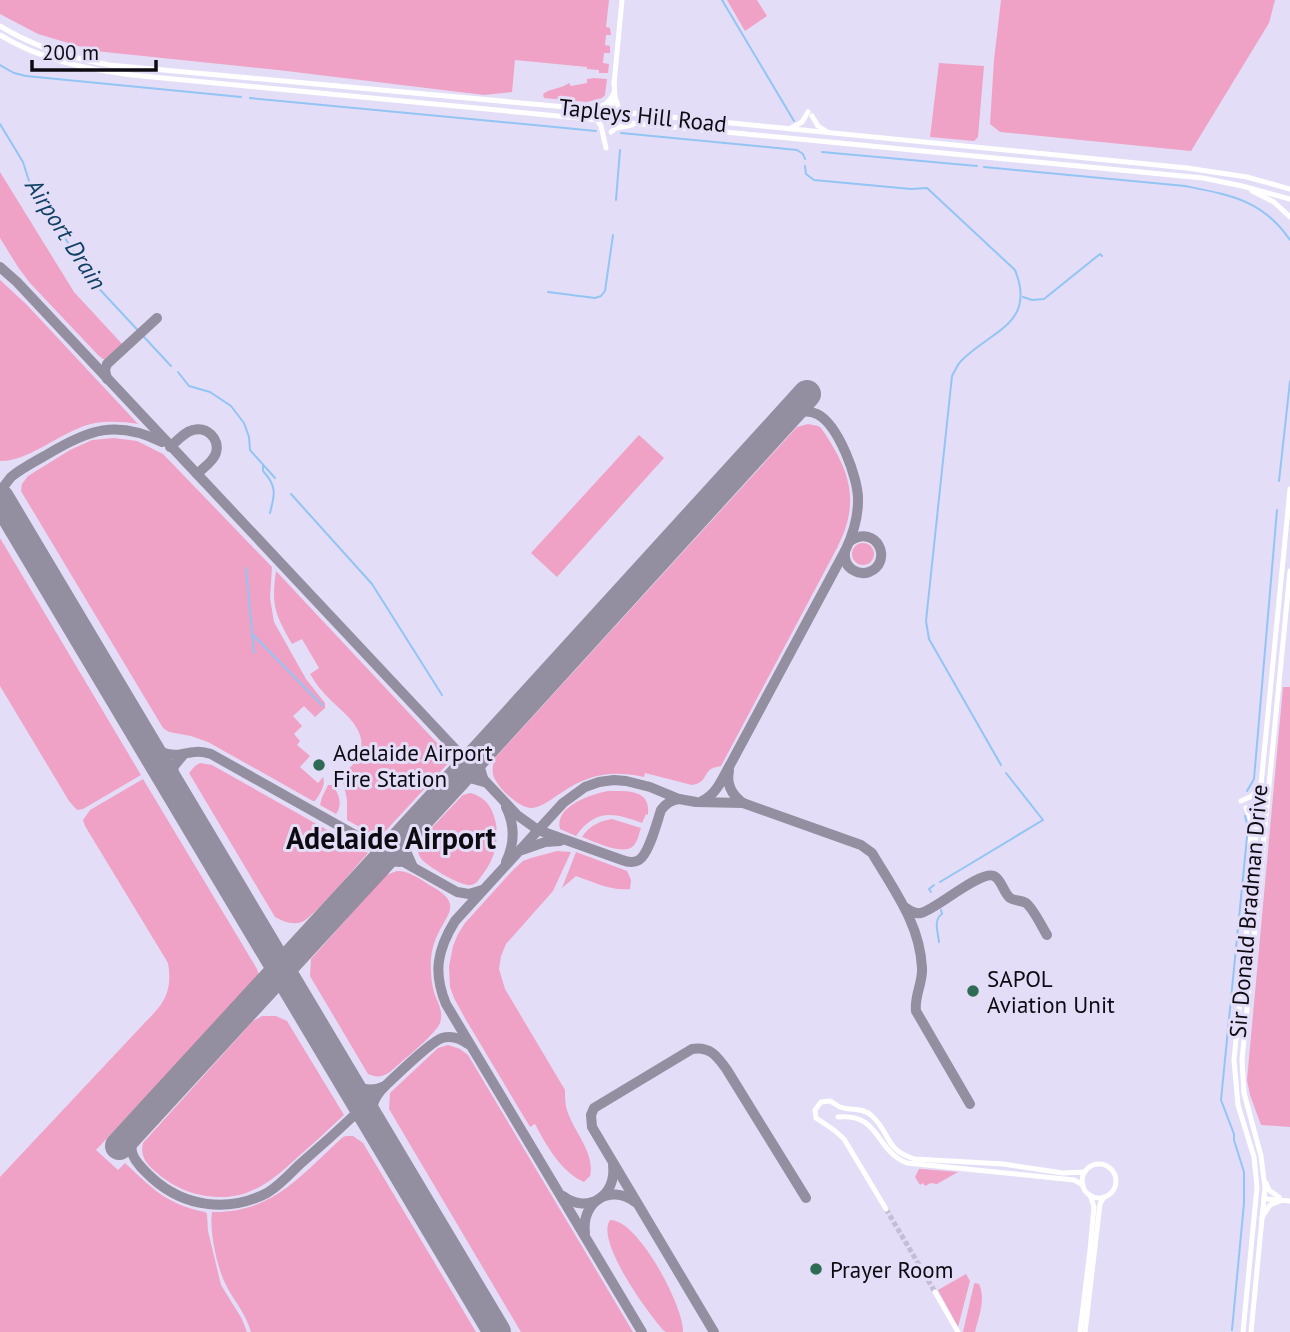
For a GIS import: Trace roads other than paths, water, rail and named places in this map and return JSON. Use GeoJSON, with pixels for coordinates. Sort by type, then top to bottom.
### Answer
{"type":"FeatureCollection","features":[{"type":"Feature","properties":{"kind":"main road"},"geometry":{"type":"LineString","coordinates":[[611,111],[622,0]]}},
{"type":"Feature","properties":{"kind":"main road","name":"Tapleys Hill Road"},"geometry":{"type":"LineString","coordinates":[[0,26],[52,51],[109,65],[1187,168],[1290,187]]}},
{"type":"Feature","properties":{"kind":"main road","name":"Tapleys Hill Road"},"geometry":{"type":"LineString","coordinates":[[0,35],[50,58],[107,72],[1203,178],[1290,199]]}},
{"type":"Feature","properties":{"kind":"main road"},"geometry":{"type":"LineString","coordinates":[[614,81],[620,112]]}},
{"type":"Feature","properties":{"kind":"main road"},"geometry":{"type":"LineString","coordinates":[[591,110],[606,104],[612,97]]}},
{"type":"Feature","properties":{"kind":"main road"},"geometry":{"type":"LineString","coordinates":[[789,130],[810,114],[818,126],[830,133]]}},
{"type":"Feature","properties":{"kind":"main road"},"geometry":{"type":"LineString","coordinates":[[597,120],[606,148]]}},
{"type":"Feature","properties":{"kind":"main road"},"geometry":{"type":"LineString","coordinates":[[611,132],[616,128],[642,123]]}},
{"type":"Feature","properties":{"kind":"main road"},"geometry":{"type":"LineString","coordinates":[[1242,186],[1274,202],[1290,216]]}},
{"type":"Feature","properties":{"kind":"main road","name":"Sir Donald Bradman Drive"},"geometry":{"type":"LineString","coordinates":[[1244,1332],[1257,1187],[1254,1157],[1238,1105],[1234,1072],[1290,489]]}},
{"type":"Feature","properties":{"kind":"main road","name":"Sir Donald Bradman Drive"},"geometry":{"type":"LineString","coordinates":[[1251,1332],[1264,1177],[1257,1138],[1244,1093],[1242,1060],[1290,570]]}},
{"type":"Feature","properties":{"kind":"main road"},"geometry":{"type":"LineString","coordinates":[[1279,606],[1287,600],[1281,588]]}},
{"type":"Feature","properties":{"kind":"main road"},"geometry":{"type":"LineString","coordinates":[[1241,801],[1257,792],[1261,783]]}},
{"type":"Feature","properties":{"kind":"main road"},"geometry":{"type":"LineString","coordinates":[[1247,808],[1253,826],[1250,850],[1253,860]]}},
{"type":"Feature","properties":{"kind":"main road"},"geometry":{"type":"LineString","coordinates":[[886,1209],[844,1139],[816,1118],[816,1107],[821,1102],[827,1100],[837,1106],[871,1115],[896,1150],[915,1159],[1003,1164],[1063,1173],[1084,1172]]}},
{"type":"Feature","properties":{"kind":"main road"},"geometry":{"type":"LineString","coordinates":[[837,1106],[838,1117]]}},
{"type":"Feature","properties":{"kind":"main road"},"geometry":{"type":"LineString","coordinates":[[825,1124],[838,1117],[852,1116],[867,1123],[890,1153],[907,1163],[1074,1180],[1083,1185]]}},
{"type":"Feature","properties":{"kind":"main road"},"geometry":{"type":"LineString","coordinates":[[1103,1164],[1116,1176],[1116,1184],[1100,1204],[1082,1332],[1094,1204],[1083,1185],[1084,1172],[1088,1167],[1103,1164]]}},
{"type":"Feature","properties":{"kind":"main road"},"geometry":{"type":"LineString","coordinates":[[1264,1177],[1269,1191],[1279,1199]]}},
{"type":"Feature","properties":{"kind":"main road"},"geometry":{"type":"LineString","coordinates":[[1257,1187],[1267,1199],[1290,1200]]}},
{"type":"Feature","properties":{"kind":"main road"},"geometry":{"type":"LineString","coordinates":[[1090,1195],[1104,1197]]}},
{"type":"Feature","properties":{"kind":"main road"},"geometry":{"type":"LineString","coordinates":[[1254,1213],[1264,1197]]}},
{"type":"Feature","properties":{"kind":"main road"},"geometry":{"type":"LineString","coordinates":[[1261,1218],[1269,1206],[1279,1199]]}},
{"type":"Feature","properties":{"kind":"main road"},"geometry":{"type":"LineString","coordinates":[[935,1292],[958,1332]]}},
{"type":"Feature","properties":{"kind":"waterway"},"geometry":{"type":"LineString","coordinates":[[722,0],[794,121]]}},
{"type":"Feature","properties":{"kind":"waterway"},"geometry":{"type":"LineString","coordinates":[[0,65],[26,76],[241,97]]}},
{"type":"Feature","properties":{"kind":"waterway"},"geometry":{"type":"LineString","coordinates":[[250,98],[596,131]]}},
{"type":"Feature","properties":{"kind":"waterway","name":"Airport Drain"},"geometry":{"type":"LineString","coordinates":[[0,124],[23,162],[29,181],[92,281],[171,366]]}},
{"type":"Feature","properties":{"kind":"waterway"},"geometry":{"type":"LineString","coordinates":[[621,133],[797,150],[805,159]]}},
{"type":"Feature","properties":{"kind":"waterway"},"geometry":{"type":"LineString","coordinates":[[616,200],[620,150]]}},
{"type":"Feature","properties":{"kind":"waterway"},"geometry":{"type":"LineString","coordinates":[[822,152],[977,166]]}},
{"type":"Feature","properties":{"kind":"waterway"},"geometry":{"type":"LineString","coordinates":[[805,166],[806,174],[814,180],[911,189],[927,188],[1015,270],[1020,288],[1020,303],[1015,315],[961,361],[952,376],[926,621],[929,639],[1001,765]]}},
{"type":"Feature","properties":{"kind":"waterway"},"geometry":{"type":"LineString","coordinates":[[984,167],[1185,186],[1231,196],[1269,216],[1290,240]]}},
{"type":"Feature","properties":{"kind":"waterway"},"geometry":{"type":"LineString","coordinates":[[548,292],[595,298],[601,296],[605,291],[613,235]]}},
{"type":"Feature","properties":{"kind":"waterway"},"geometry":{"type":"LineString","coordinates":[[1023,297],[1032,300],[1044,299],[1100,254],[1102,256]]}},
{"type":"Feature","properties":{"kind":"waterway","name":"Airport Drain"},"geometry":{"type":"LineString","coordinates":[[178,372],[189,386],[210,392],[231,406],[244,423],[250,450],[275,478]]}},
{"type":"Feature","properties":{"kind":"waterway"},"geometry":{"type":"LineString","coordinates":[[1279,481],[1290,381]]}},
{"type":"Feature","properties":{"kind":"waterway"},"geometry":{"type":"LineString","coordinates":[[263,466],[274,490],[270,513]]}},
{"type":"Feature","properties":{"kind":"waterway","name":"Airport Drain"},"geometry":{"type":"LineString","coordinates":[[291,494],[372,584],[442,695]]}},
{"type":"Feature","properties":{"kind":"waterway"},"geometry":{"type":"LineString","coordinates":[[1247,791],[1254,779],[1277,510]]}},
{"type":"Feature","properties":{"kind":"waterway"},"geometry":{"type":"LineString","coordinates":[[246,568],[254,653]]}},
{"type":"Feature","properties":{"kind":"waterway"},"geometry":{"type":"LineString","coordinates":[[252,634],[321,706]]}},
{"type":"Feature","properties":{"kind":"waterway"},"geometry":{"type":"LineString","coordinates":[[940,882],[1043,820],[1006,773]]}},
{"type":"Feature","properties":{"kind":"waterway"},"geometry":{"type":"LineString","coordinates":[[1232,1330],[1244,1203],[1244,1172],[1221,1100],[1248,827],[1245,816]]}},
{"type":"Feature","properties":{"kind":"waterway","name":"Airport Drain"},"geometry":{"type":"LineString","coordinates":[[931,892],[929,889],[934,885]]}},
{"type":"Feature","properties":{"kind":"waterway","name":"Airport Drain"},"geometry":{"type":"LineString","coordinates":[[939,942],[937,923],[942,914],[941,910]]}},
{"type":"Feature","properties":{"kind":"tunnel"},"geometry":{"type":"LineString","coordinates":[[886,1209],[935,1292]]}},
{"type":"Feature","properties":{"kind":"place","name":"Adelaide Airport Fire Station"},"geometry":{"type":"Point","coordinates":[319,765]}},
{"type":"Feature","properties":{"kind":"place","name":"SAPOL Aviation Unit"},"geometry":{"type":"Point","coordinates":[973,991]}},
{"type":"Feature","properties":{"kind":"place","name":"Prayer Room"},"geometry":{"type":"Point","coordinates":[816,1269]}},
{"type":"Feature","properties":{"kind":"district","name":"Adelaide Airport"},"geometry":{"type":"Point","coordinates":[391,837]}}]}
